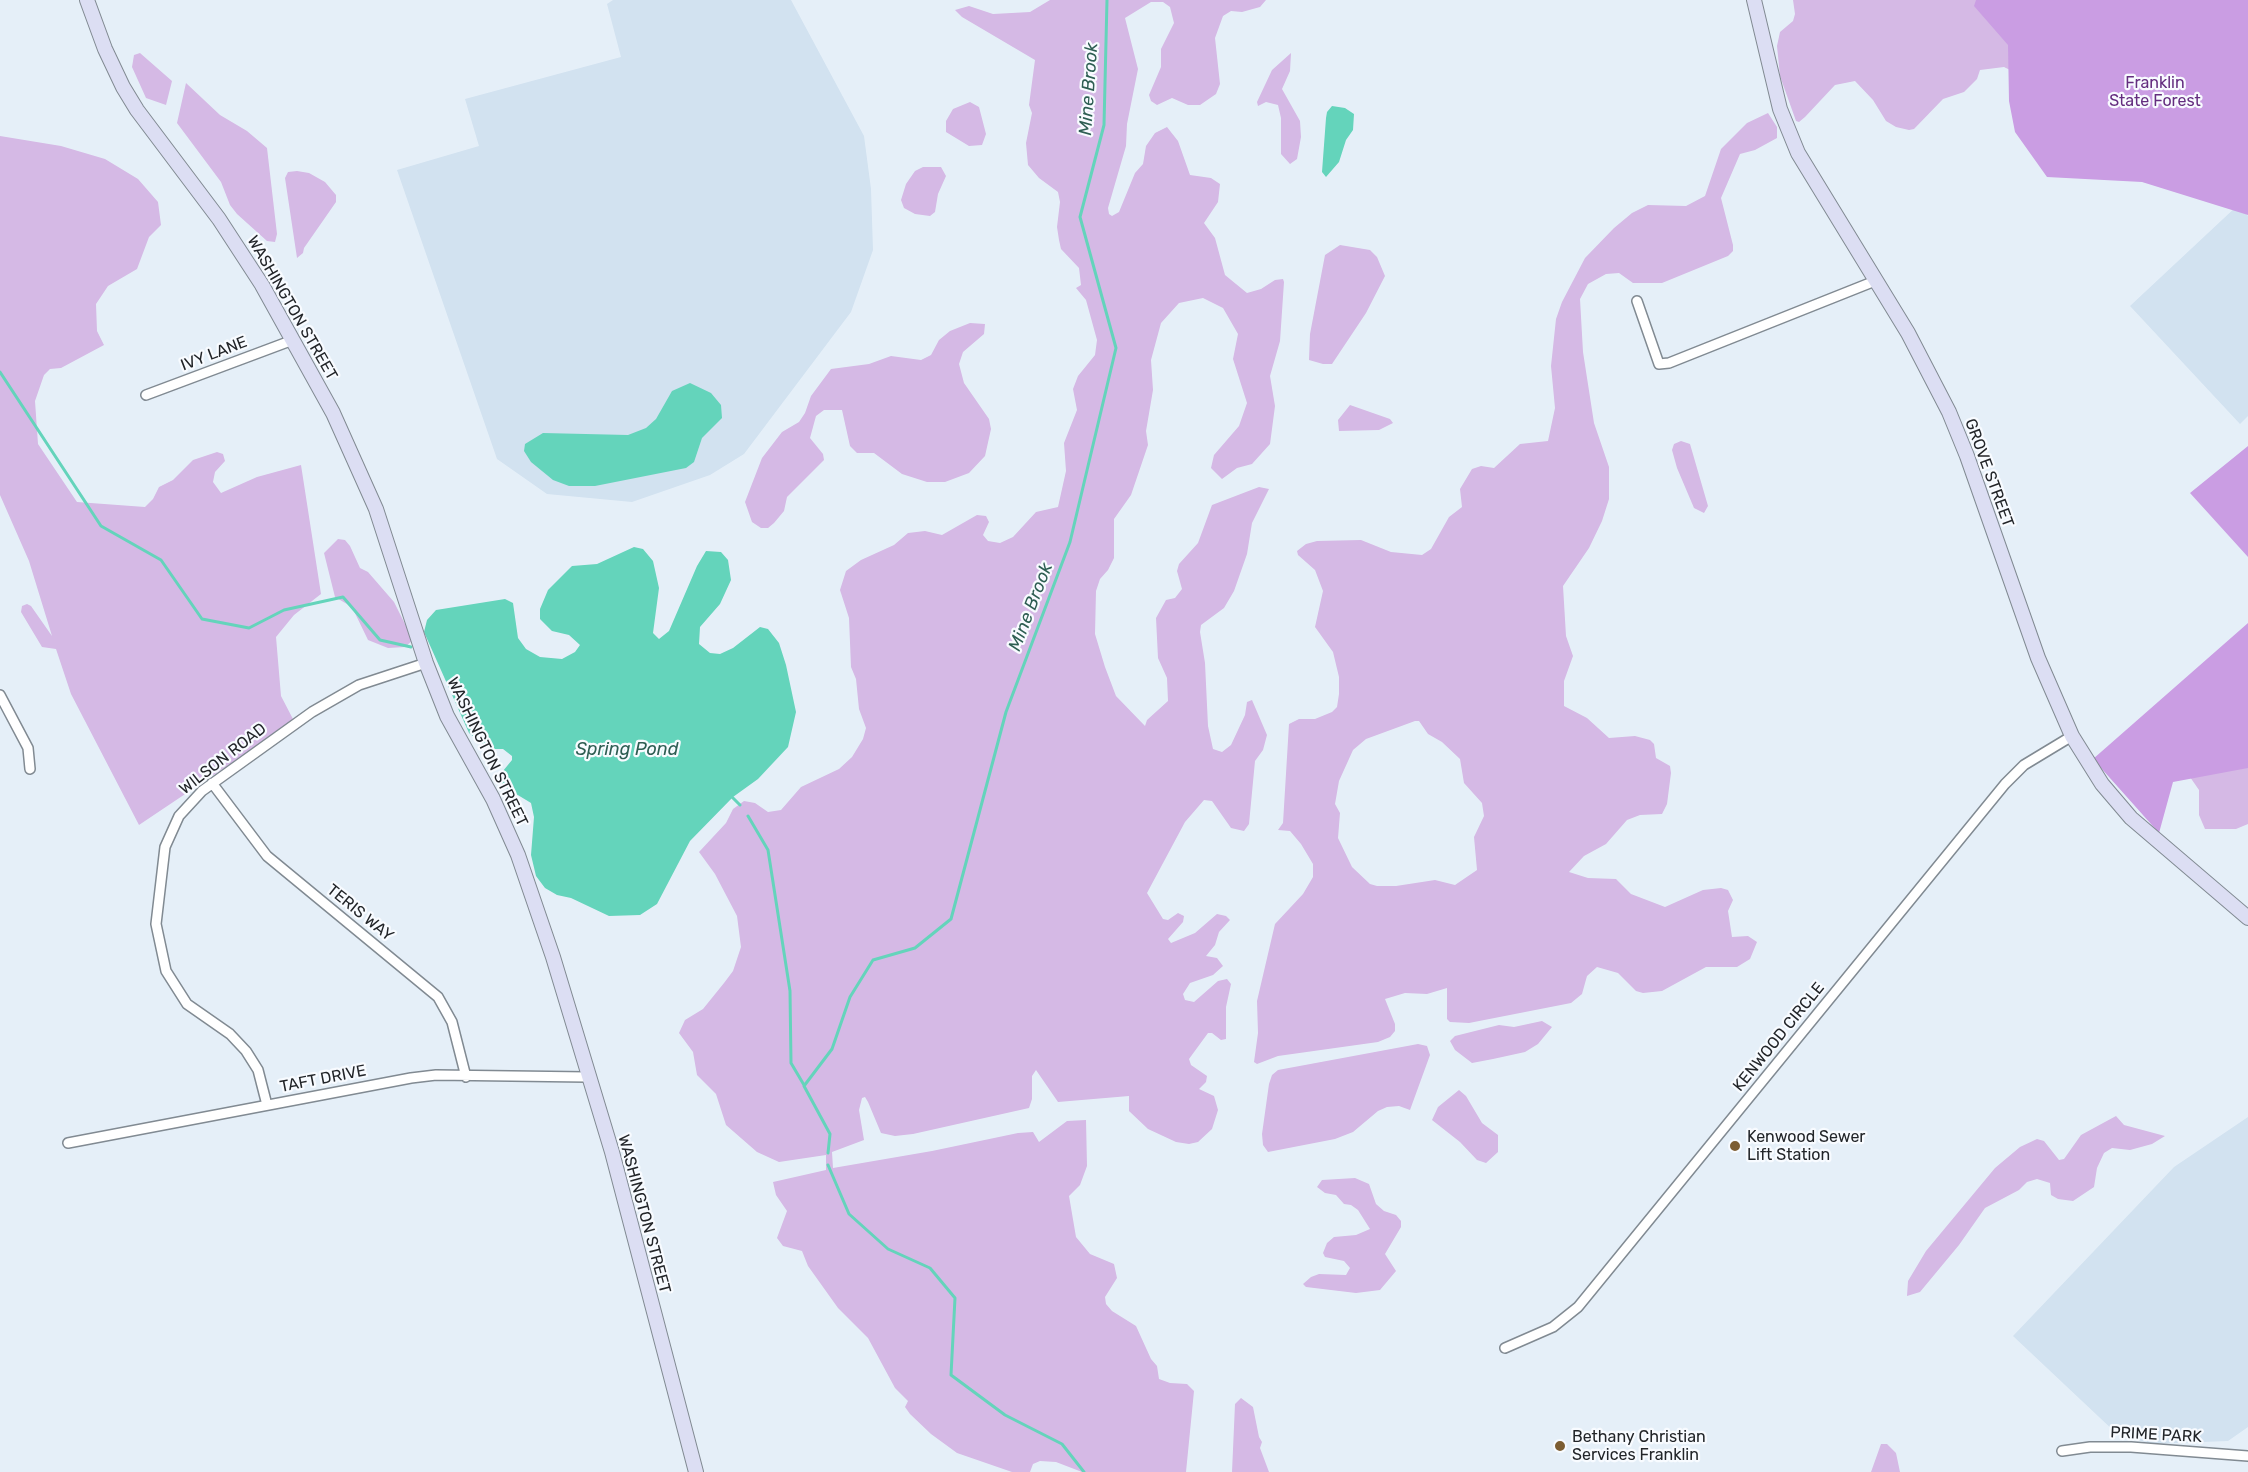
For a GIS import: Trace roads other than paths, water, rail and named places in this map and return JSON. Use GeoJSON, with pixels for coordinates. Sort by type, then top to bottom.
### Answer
{"type":"FeatureCollection","features":[{"type":"Feature","properties":{"kind":"main road","name":"WASHINGTON STREET"},"geometry":{"type":"LineString","coordinates":[[87,0],[105,49],[123,87],[240,249],[333,413],[372,499],[426,663],[447,716],[493,800],[518,855],[553,957],[587,1077],[612,1152],[696,1472]]}},
{"type":"Feature","properties":{"kind":"main road","name":"GROVE STREET"},"geometry":{"type":"LineString","coordinates":[[1754,0],[1780,109],[1798,153],[1921,355],[1954,423],[2038,658],[2072,736],[2102,784],[2131,818],[2248,918]]}},
{"type":"Feature","properties":{"kind":"street"},"geometry":{"type":"LineString","coordinates":[[1636,301],[1659,364],[1669,363],[1875,280]]}},
{"type":"Feature","properties":{"kind":"street","name":"IVY LANE"},"geometry":{"type":"LineString","coordinates":[[146,395],[293,340]]}},
{"type":"Feature","properties":{"kind":"street","name":"WILSON ROAD"},"geometry":{"type":"LineString","coordinates":[[267,1105],[255,1064],[240,1042],[198,1014],[178,993],[165,971],[157,937],[160,870],[165,847],[179,816],[212,783],[346,691],[426,663]]}},
{"type":"Feature","properties":{"kind":"street"},"geometry":{"type":"LineString","coordinates":[[0,695],[28,748],[30,769]]}},
{"type":"Feature","properties":{"kind":"street","name":"KENWOOD CIRCLE"},"geometry":{"type":"LineString","coordinates":[[1505,1348],[1545,1332],[1568,1318],[2005,784],[2024,765],[2072,736]]}},
{"type":"Feature","properties":{"kind":"street","name":"TERIS WAY"},"geometry":{"type":"LineString","coordinates":[[212,783],[267,856],[438,997],[452,1022],[466,1077]]}},
{"type":"Feature","properties":{"kind":"street","name":"TAFT DRIVE"},"geometry":{"type":"LineString","coordinates":[[68,1143],[411,1078],[436,1075],[587,1077]]}},
{"type":"Feature","properties":{"kind":"street","name":"PRIME PARK"},"geometry":{"type":"LineString","coordinates":[[2062,1451],[2090,1447],[2131,1447],[2248,1456]]}},
{"type":"Feature","properties":{"kind":"water"},"geometry":{"type":"Polygon","coordinates":[[[1332,106],[1345,108],[1354,114],[1353,130],[1346,140],[1339,162],[1326,177],[1322,172],[1326,118],[1332,106]]]}},
{"type":"Feature","properties":{"kind":"water"},"geometry":{"type":"Polygon","coordinates":[[[690,383],[711,393],[721,405],[722,418],[702,438],[694,462],[686,468],[595,486],[569,486],[553,480],[531,462],[524,451],[525,444],[543,433],[628,435],[646,428],[656,419],[672,391],[690,383]]]}},
{"type":"Feature","properties":{"kind":"water","name":"Spring Pond"},"geometry":{"type":"Polygon","coordinates":[[[634,547],[643,549],[653,561],[659,588],[653,633],[659,639],[669,631],[697,566],[706,551],[721,552],[728,560],[731,580],[720,604],[700,627],[699,644],[710,653],[720,654],[733,648],[760,627],[768,629],[779,643],[796,712],[788,747],[758,779],[733,797],[690,841],[657,904],[640,915],[609,916],[571,898],[557,895],[545,888],[536,876],[531,855],[534,817],[531,803],[498,783],[498,777],[512,760],[512,756],[503,749],[489,749],[469,733],[424,632],[427,620],[436,610],[505,599],[513,603],[518,638],[526,649],[540,657],[562,659],[575,652],[580,645],[569,635],[552,631],[540,619],[540,609],[548,590],[572,566],[597,564],[634,547]]]}},
{"type":"Feature","properties":{"kind":"waterway","name":"Mine Brook"},"geometry":{"type":"LineString","coordinates":[[828,1153],[830,1134],[804,1086],[832,1049],[850,997],[873,960],[915,948],[951,919],[1006,712],[1070,542],[1116,348],[1080,217],[1104,125],[1107,0]]}},
{"type":"Feature","properties":{"kind":"waterway"},"geometry":{"type":"LineString","coordinates":[[0,372],[101,526],[161,560],[202,619],[249,628],[284,610],[343,597],[380,640],[411,647]]}},
{"type":"Feature","properties":{"kind":"waterway"},"geometry":{"type":"LineString","coordinates":[[731,796],[740,805]]}},
{"type":"Feature","properties":{"kind":"waterway"},"geometry":{"type":"LineString","coordinates":[[748,816],[768,850],[790,991],[791,1063],[804,1085]]}},
{"type":"Feature","properties":{"kind":"waterway","name":"Mine Brook"},"geometry":{"type":"LineString","coordinates":[[828,1165],[849,1214],[888,1249],[930,1268],[955,1298],[951,1375],[1005,1415],[1062,1444],[1084,1472]]}},
{"type":"Feature","properties":{"kind":"place","name":"Kenwood Sewer Lift Station"},"geometry":{"type":"Point","coordinates":[1735,1146]}},
{"type":"Feature","properties":{"kind":"place","name":"Bethany Christian Services Franklin"},"geometry":{"type":"Point","coordinates":[1560,1446]}},
{"type":"Feature","properties":{"kind":"park label","name":"Franklin State Forest"},"geometry":{"type":"Point","coordinates":[2155,92]}}]}
